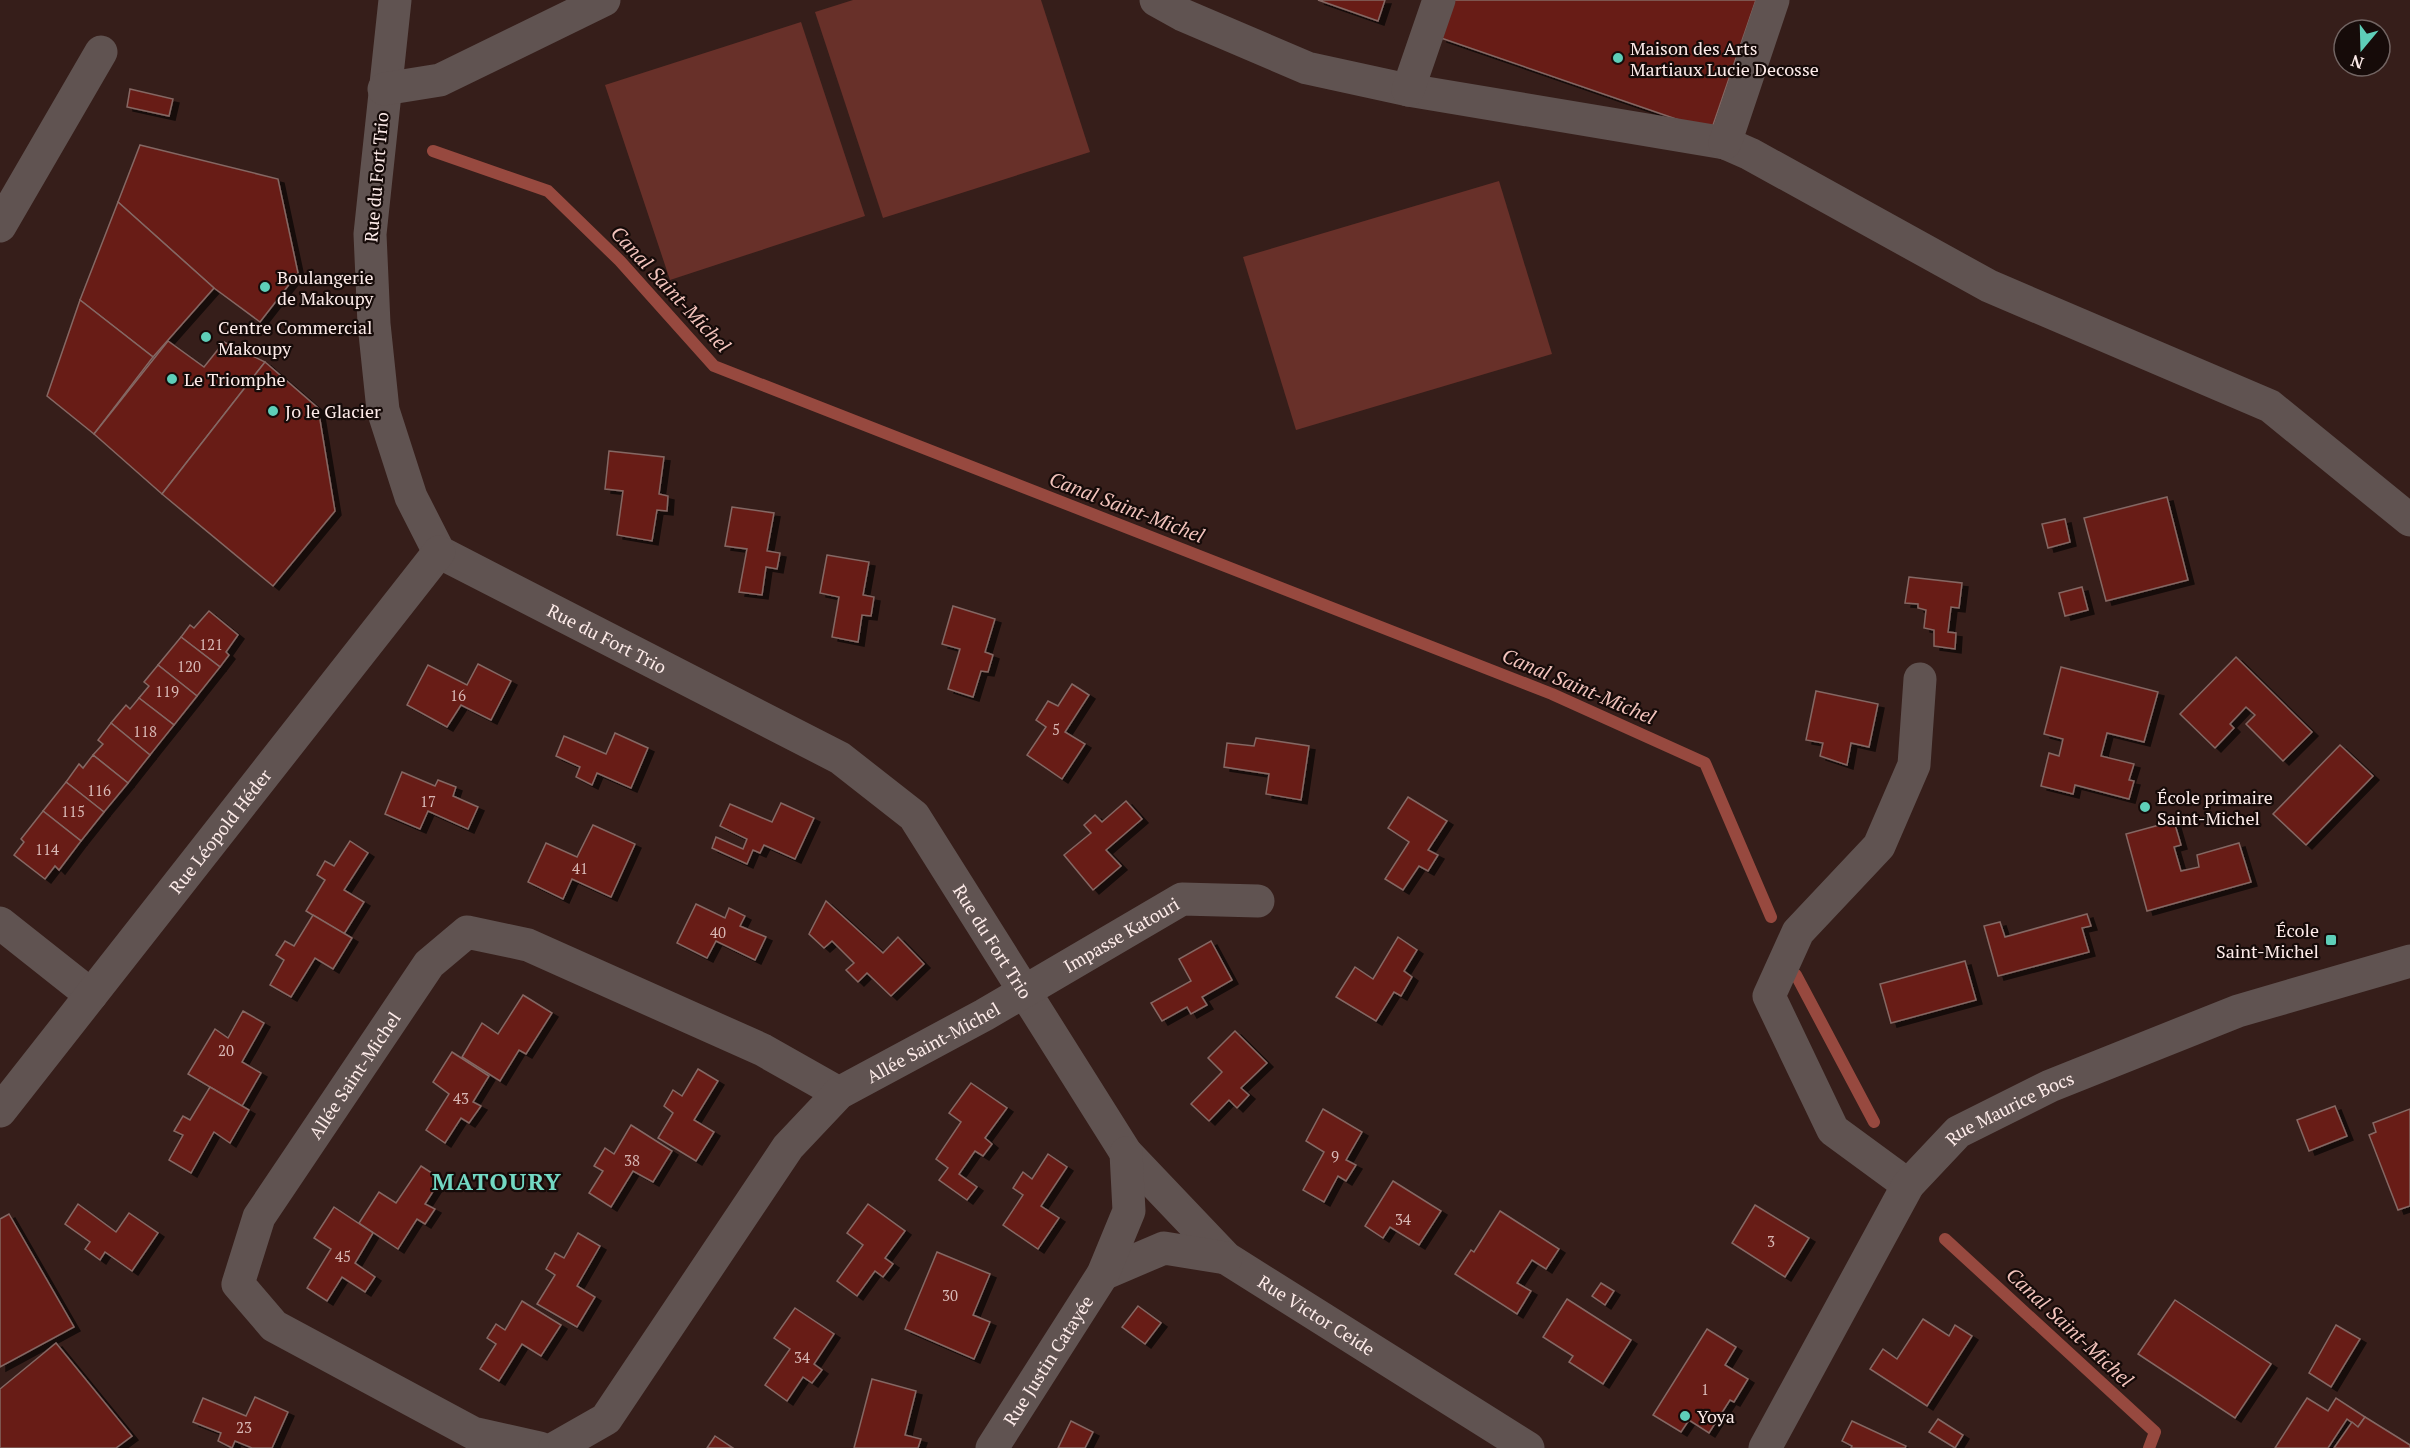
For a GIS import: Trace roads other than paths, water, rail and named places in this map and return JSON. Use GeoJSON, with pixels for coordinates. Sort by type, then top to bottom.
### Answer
{"type":"FeatureCollection","features":[{"type":"Feature","properties":{"kind":"street","name":"Rue du Fort Trio"},"geometry":{"type":"LineString","coordinates":[[395,0],[369,234],[383,410],[411,497],[439,552],[840,758],[914,816],[1026,990],[1126,1153]]}},
{"type":"Feature","properties":{"kind":"street"},"geometry":{"type":"LineString","coordinates":[[384,89],[440,80],[604,0]]}},
{"type":"Feature","properties":{"kind":"street"},"geometry":{"type":"LineString","coordinates":[[1156,0],[1183,15],[1307,68],[1408,90],[1725,143],[1750,154],[1989,286],[2270,406],[2410,520]]}},
{"type":"Feature","properties":{"kind":"street"},"geometry":{"type":"LineString","coordinates":[[1408,90],[1439,0]]}},
{"type":"Feature","properties":{"kind":"street"},"geometry":{"type":"LineString","coordinates":[[1725,143],[1773,0]]}},
{"type":"Feature","properties":{"kind":"street"},"geometry":{"type":"LineString","coordinates":[[0,226],[101,52]]}},
{"type":"Feature","properties":{"kind":"street","name":"Rue Léopold Héder"},"geometry":{"type":"LineString","coordinates":[[0,1111],[439,552]]}},
{"type":"Feature","properties":{"kind":"street"},"geometry":{"type":"LineString","coordinates":[[1908,1185],[1833,1130],[1769,996],[1798,932],[1880,846],[1914,765],[1920,679]]}},
{"type":"Feature","properties":{"kind":"street","name":"Impasse Katouri"},"geometry":{"type":"LineString","coordinates":[[1026,990],[1182,899],[1258,901]]}},
{"type":"Feature","properties":{"kind":"street"},"geometry":{"type":"LineString","coordinates":[[0,923],[91,995]]}},
{"type":"Feature","properties":{"kind":"street","name":"Allée Saint-Michel"},"geometry":{"type":"LineString","coordinates":[[540,1448],[473,1433],[274,1326],[238,1284],[260,1217],[429,964],[467,932],[528,945],[762,1050],[839,1093]]}},
{"type":"Feature","properties":{"kind":"street","name":"Rue Maurice Bocs"},"geometry":{"type":"LineString","coordinates":[[1765,1448],[1908,1185],[1958,1132],[2050,1086],[2238,1011],[2410,961]]}},
{"type":"Feature","properties":{"kind":"street","name":"Allée Saint-Michel"},"geometry":{"type":"LineString","coordinates":[[555,1448],[606,1419],[788,1147],[839,1093],[1026,990]]}},
{"type":"Feature","properties":{"kind":"street","name":"Rue Victor Ceide"},"geometry":{"type":"LineString","coordinates":[[1126,1153],[1226,1258],[1528,1448]]}},
{"type":"Feature","properties":{"kind":"street","name":"Rue Justin Catayée"},"geometry":{"type":"LineString","coordinates":[[992,1448],[1103,1274],[1129,1211],[1126,1153]]}},
{"type":"Feature","properties":{"kind":"street"},"geometry":{"type":"LineString","coordinates":[[1103,1274],[1164,1248],[1226,1258]]}},
{"type":"Feature","properties":{"kind":"waterway","name":"Canal Saint-Michel"},"geometry":{"type":"LineString","coordinates":[[433,151],[548,191],[620,261],[714,366],[1552,694],[1705,763],[1771,917]]}},
{"type":"Feature","properties":{"kind":"waterway","name":"Canal Saint-Michel"},"geometry":{"type":"LineString","coordinates":[[1796,975],[1874,1122]]}},
{"type":"Feature","properties":{"kind":"waterway","name":"Canal Saint-Michel"},"geometry":{"type":"LineString","coordinates":[[1945,1239],[2155,1432],[2149,1448]]}},
{"type":"Feature","properties":{"kind":"place","name":"Maison des Arts Martiaux Lucie Decosse"},"geometry":{"type":"Point","coordinates":[1618,58]}},
{"type":"Feature","properties":{"kind":"place","name":"Boulangerie de Makoupy"},"geometry":{"type":"Point","coordinates":[265,287]}},
{"type":"Feature","properties":{"kind":"place","name":"Centre Commercial Makoupy"},"geometry":{"type":"Point","coordinates":[206,337]}},
{"type":"Feature","properties":{"kind":"place","name":"Le Triomphe"},"geometry":{"type":"Point","coordinates":[172,379]}},
{"type":"Feature","properties":{"kind":"place","name":"Jo le Glacier"},"geometry":{"type":"Point","coordinates":[273,411]}},
{"type":"Feature","properties":{"kind":"place","name":"École primaire Saint-Michel"},"geometry":{"type":"Point","coordinates":[2145,807]}},
{"type":"Feature","properties":{"kind":"place","name":"École Saint-Michel"},"geometry":{"type":"Point","coordinates":[2331,940]}},
{"type":"Feature","properties":{"kind":"place","name":"Yoya"},"geometry":{"type":"Point","coordinates":[1685,1416]}},
{"type":"Feature","properties":{"kind":"district","name":"MATOURY"},"geometry":{"type":"Point","coordinates":[497,1181]}}]}
